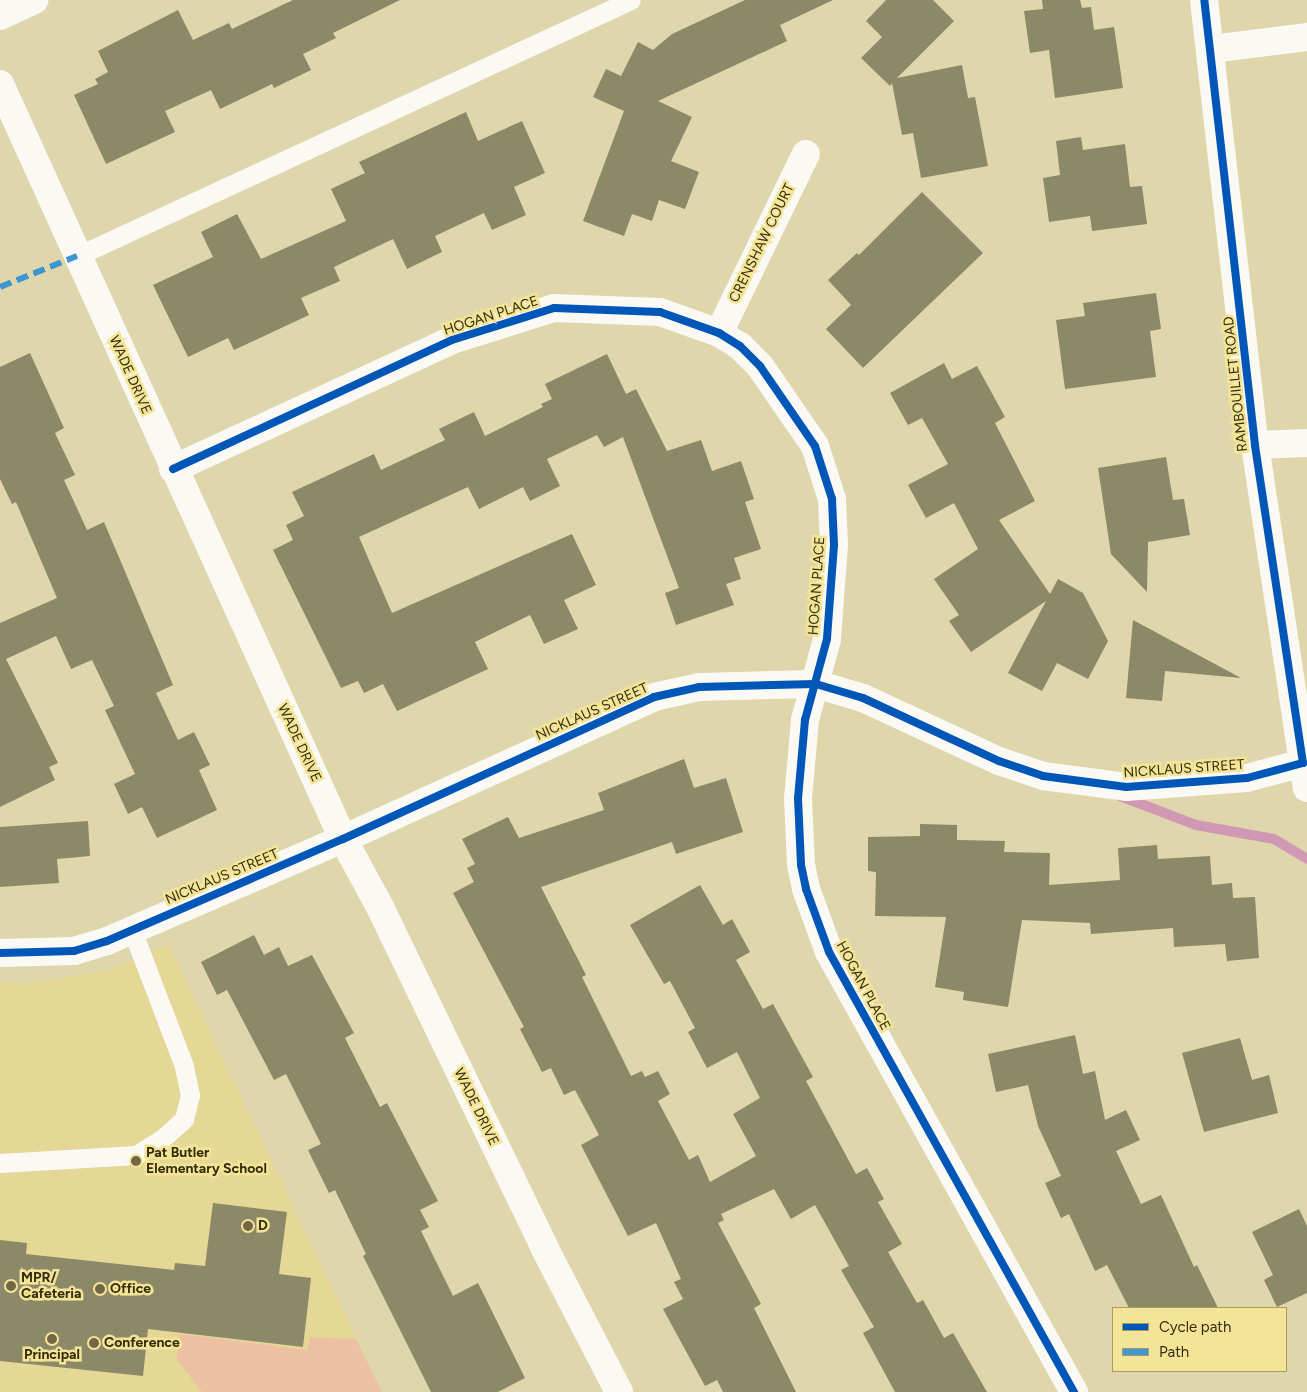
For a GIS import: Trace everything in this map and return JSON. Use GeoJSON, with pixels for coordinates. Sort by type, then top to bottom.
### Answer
{"type":"FeatureCollection","features":[{"type":"Feature","properties":{"kind":"street"},"geometry":{"type":"LineString","coordinates":[[0,16],[35,0]]}},
{"type":"Feature","properties":{"kind":"street","name":"RAMBOUILLET ROAD"},"geometry":{"type":"LineString","coordinates":[[1204,0],[1255,445],[1305,776]]}},
{"type":"Feature","properties":{"kind":"street"},"geometry":{"type":"LineString","coordinates":[[1211,49],[1307,37]]}},
{"type":"Feature","properties":{"kind":"street","name":"WADE DRIVE"},"geometry":{"type":"LineString","coordinates":[[0,84],[342,839],[383,914],[545,1249],[619,1392]]}},
{"type":"Feature","properties":{"kind":"street","name":"CRENSHAW COURT"},"geometry":{"type":"LineString","coordinates":[[719,333],[806,154]]}},
{"type":"Feature","properties":{"kind":"street","name":"HOGAN PLACE"},"geometry":{"type":"LineString","coordinates":[[173,469],[452,340],[554,308],[660,312],[719,333],[740,346],[760,366],[815,446],[832,499],[834,545],[827,639],[805,720],[798,798],[801,865],[806,890],[829,952],[1074,1392]]}},
{"type":"Feature","properties":{"kind":"street"},"geometry":{"type":"LineString","coordinates":[[1255,445],[1307,444]]}},
{"type":"Feature","properties":{"kind":"street","name":"NICKLAUS STREET"},"geometry":{"type":"LineString","coordinates":[[0,953],[74,951],[132,930],[342,839],[654,697],[699,687],[816,684],[863,698],[999,761],[1043,776],[1126,788],[1247,778],[1305,776]]}},
{"type":"Feature","properties":{"kind":"lane"},"geometry":{"type":"LineString","coordinates":[[77,256],[631,0]]}},
{"type":"Feature","properties":{"kind":"lane"},"geometry":{"type":"LineString","coordinates":[[0,1163],[136,1155],[162,1139],[184,1119],[190,1094],[184,1066],[132,930]]}},
{"type":"Feature","properties":{"kind":"shaded area","name":"Pat Butler Elementary School"},"geometry":{"type":"Polygon","coordinates":[[[168,944],[382,1392],[0,1392],[0,983],[24,984],[110,970],[168,944]]]}},
{"type":"Feature","properties":{"kind":"shaded area"},"geometry":{"type":"Polygon","coordinates":[[[181,1334],[307,1350],[310,1337],[356,1339],[382,1392],[202,1392],[176,1358],[181,1334]]]}},
{"type":"Feature","properties":{"kind":"building"},"geometry":{"type":"Polygon","coordinates":[[[293,0],[400,0],[333,33],[336,38],[303,54],[311,70],[274,88],[272,84],[220,109],[211,90],[165,111],[175,132],[106,164],[74,95],[98,84],[95,79],[108,72],[98,51],[178,10],[193,40],[229,23],[232,29],[293,0]]]}},
{"type":"Feature","properties":{"kind":"building"},"geometry":{"type":"Polygon","coordinates":[[[745,0],[833,0],[780,25],[787,41],[658,101],[692,117],[671,161],[699,172],[685,209],[659,200],[652,221],[632,214],[624,236],[583,221],[624,111],[593,97],[606,69],[621,76],[638,42],[653,50],[672,34],[745,0]]]}},
{"type":"Feature","properties":{"kind":"building"},"geometry":{"type":"Polygon","coordinates":[[[886,0],[933,0],[954,21],[897,78],[962,65],[968,98],[975,97],[988,166],[921,178],[913,133],[902,135],[892,83],[890,86],[861,58],[882,37],[866,21],[886,0]]]}},
{"type":"Feature","properties":{"kind":"building"},"geometry":{"type":"Polygon","coordinates":[[[1042,0],[1080,0],[1082,8],[1091,7],[1094,30],[1114,27],[1123,88],[1055,98],[1049,50],[1030,53],[1024,11],[1043,9],[1042,0]]]}},
{"type":"Feature","properties":{"kind":"building"},"geometry":{"type":"Polygon","coordinates":[[[466,112],[478,141],[522,121],[545,173],[514,187],[526,215],[492,230],[484,213],[435,236],[442,252],[407,269],[393,239],[334,267],[340,281],[301,298],[309,315],[234,350],[228,338],[188,357],[153,285],[213,257],[201,232],[237,214],[261,259],[346,221],[331,189],[365,173],[359,162],[466,112]]]}},
{"type":"Feature","properties":{"kind":"building"},"geometry":{"type":"Polygon","coordinates":[[[1081,137],[1083,150],[1125,144],[1130,187],[1142,186],[1147,224],[1092,231],[1090,216],[1049,222],[1043,178],[1060,175],[1056,141],[1081,137]]]}},
{"type":"Feature","properties":{"kind":"building"},"geometry":{"type":"Polygon","coordinates":[[[922,192],[983,253],[863,368],[826,329],[851,305],[828,280],[857,253],[859,255],[922,192]]]}},
{"type":"Feature","properties":{"kind":"building"},"geometry":{"type":"Polygon","coordinates":[[[1156,293],[1161,329],[1150,331],[1156,377],[1065,389],[1056,320],[1085,316],[1083,303],[1156,293]]]}},
{"type":"Feature","properties":{"kind":"building"},"geometry":{"type":"Polygon","coordinates":[[[30,353],[64,428],[55,433],[75,475],[64,480],[87,530],[104,522],[173,685],[156,693],[178,740],[194,732],[210,765],[199,770],[217,810],[157,838],[142,807],[128,814],[114,784],[135,774],[105,710],[114,706],[92,660],[71,669],[56,636],[6,659],[58,763],[49,767],[55,780],[0,807],[0,623],[57,598],[16,502],[12,504],[0,479],[0,367],[30,353]]]}},
{"type":"Feature","properties":{"kind":"building"},"geometry":{"type":"Polygon","coordinates":[[[607,354],[626,394],[636,389],[667,451],[701,440],[712,471],[741,461],[754,499],[745,502],[761,549],[734,558],[741,579],[726,584],[734,605],[676,625],[665,593],[679,588],[623,437],[604,447],[597,435],[547,459],[560,486],[530,501],[523,487],[479,509],[468,487],[359,537],[392,613],[572,534],[596,585],[564,600],[578,629],[544,644],[530,615],[475,642],[488,669],[397,711],[383,684],[364,693],[358,681],[341,688],[273,550],[293,540],[286,525],[304,516],[292,492],[374,454],[381,470],[445,440],[439,429],[474,412],[485,436],[543,407],[541,404],[552,399],[545,384],[607,354]]]}},
{"type":"Feature","properties":{"kind":"building"},"geometry":{"type":"Polygon","coordinates":[[[944,363],[952,379],[977,366],[1005,417],[995,423],[1035,501],[999,520],[1050,594],[1058,579],[1083,593],[1108,641],[1088,679],[1057,663],[1042,691],[1008,673],[1046,601],[971,652],[949,621],[959,615],[934,579],[978,549],[954,503],[926,518],[908,485],[948,464],[922,418],[908,425],[890,393],[944,363]]]}},
{"type":"Feature","properties":{"kind":"building"},"geometry":{"type":"Polygon","coordinates":[[[1166,457],[1173,500],[1184,499],[1190,535],[1148,542],[1147,592],[1111,554],[1098,468],[1166,457]]]}},
{"type":"Feature","properties":{"kind":"building"},"geometry":{"type":"Polygon","coordinates":[[[1133,620],[1241,678],[1165,671],[1162,701],[1126,698],[1133,620]]]}},
{"type":"Feature","properties":{"kind":"building"},"geometry":{"type":"Polygon","coordinates":[[[684,759],[694,788],[726,778],[743,832],[676,854],[672,842],[541,887],[586,975],[582,977],[631,1076],[642,1071],[645,1077],[658,1071],[670,1094],[658,1101],[689,1160],[698,1155],[710,1182],[756,1156],[733,1114],[760,1098],[737,1052],[707,1068],[688,1032],[695,1028],[670,981],[664,984],[630,925],[700,885],[723,925],[732,919],[750,952],[736,960],[763,1009],[773,1004],[813,1077],[806,1081],[856,1174],[867,1168],[884,1199],[878,1202],[902,1244],[888,1252],[917,1303],[923,1300],[944,1338],[953,1333],[987,1392],[895,1392],[863,1333],[874,1327],[841,1270],[849,1266],[815,1205],[791,1219],[774,1189],[721,1214],[724,1220],[718,1223],[761,1304],[754,1308],[796,1392],[723,1392],[717,1380],[705,1386],[663,1309],[683,1299],[674,1282],[681,1279],[656,1223],[628,1236],[581,1145],[599,1135],[575,1090],[564,1095],[551,1068],[542,1072],[520,1029],[524,1027],[453,893],[474,882],[467,868],[475,864],[462,839],[508,817],[519,838],[604,810],[598,793],[684,759]]]}},
{"type":"Feature","properties":{"kind":"building"},"geometry":{"type":"Polygon","coordinates":[[[88,821],[90,856],[57,859],[59,883],[0,887],[0,827],[88,821]]]}},
{"type":"Feature","properties":{"kind":"building"},"geometry":{"type":"Polygon","coordinates":[[[920,824],[957,825],[957,840],[1005,841],[1004,852],[1050,853],[1049,885],[1120,880],[1118,848],[1157,845],[1158,859],[1210,856],[1212,885],[1232,883],[1233,898],[1255,897],[1259,958],[1227,961],[1225,944],[1174,947],[1173,928],[1091,934],[1090,923],[1022,920],[1008,1007],[963,1000],[964,992],[935,987],[946,917],[875,916],[876,872],[868,871],[868,837],[920,836],[920,824]]]}},
{"type":"Feature","properties":{"kind":"building"},"geometry":{"type":"Polygon","coordinates":[[[254,935],[264,955],[279,947],[288,966],[312,955],[354,1033],[345,1038],[380,1107],[387,1103],[438,1201],[420,1210],[429,1227],[421,1231],[453,1296],[478,1283],[525,1378],[498,1392],[431,1392],[363,1256],[366,1254],[335,1190],[329,1193],[308,1150],[321,1144],[286,1074],[274,1080],[227,990],[217,995],[201,962],[254,935]]]}},
{"type":"Feature","properties":{"kind":"building"},"geometry":{"type":"Polygon","coordinates":[[[1075,1035],[1083,1074],[1095,1071],[1105,1120],[1126,1110],[1140,1140],[1116,1151],[1141,1204],[1161,1195],[1194,1267],[1197,1265],[1218,1307],[1128,1307],[1107,1265],[1095,1271],[1069,1214],[1061,1218],[1045,1183],[1061,1176],[1038,1126],[1028,1085],[996,1092],[988,1054],[1075,1035]]]}},
{"type":"Feature","properties":{"kind":"building"},"geometry":{"type":"Polygon","coordinates":[[[1240,1038],[1252,1080],[1269,1075],[1278,1113],[1204,1132],[1182,1053],[1240,1038]]]}},
{"type":"Feature","properties":{"kind":"building"},"geometry":{"type":"Polygon","coordinates":[[[213,1203],[287,1212],[279,1274],[311,1278],[303,1347],[148,1329],[143,1376],[0,1361],[0,1240],[27,1243],[26,1254],[174,1270],[175,1263],[205,1266],[213,1203]]]}},
{"type":"Feature","properties":{"kind":"building"},"geometry":{"type":"Polygon","coordinates":[[[1299,1209],[1307,1226],[1307,1293],[1277,1307],[1264,1280],[1273,1275],[1252,1232],[1299,1209]]]}},
{"type":"Feature","properties":{"kind":"waterway"},"geometry":{"type":"LineString","coordinates":[[1120,796],[1196,825],[1274,839],[1307,859]]}},
{"type":"Feature","properties":{"kind":"marked path"},"geometry":{"type":"LineString","coordinates":[[0,287],[77,256]]}},
{"type":"Feature","properties":{"kind":"cycle path"},"geometry":{"type":"LineString","coordinates":[[0,953],[74,951],[107,941],[343,839],[654,697],[699,687],[816,684],[863,698],[999,761],[1043,776],[1126,787],[1247,778],[1303,763],[1255,445],[1204,0]]}},
{"type":"Feature","properties":{"kind":"cycle path"},"geometry":{"type":"LineString","coordinates":[[173,469],[452,340],[554,308],[660,312],[719,333],[740,346],[760,366],[815,446],[832,499],[834,545],[827,639],[805,720],[798,798],[801,865],[806,889],[829,952],[1074,1392]]}},
{"type":"Feature","properties":{"kind":"place","name":"Pat Butler Elementary School"},"geometry":{"type":"Point","coordinates":[136,1161]}},
{"type":"Feature","properties":{"kind":"place","name":"D"},"geometry":{"type":"Point","coordinates":[248,1226]}},
{"type":"Feature","properties":{"kind":"place","name":"MPR/ Cafeteria"},"geometry":{"type":"Point","coordinates":[11,1286]}},
{"type":"Feature","properties":{"kind":"place","name":"Office"},"geometry":{"type":"Point","coordinates":[100,1289]}},
{"type":"Feature","properties":{"kind":"place","name":"Principal"},"geometry":{"type":"Point","coordinates":[52,1339]}},
{"type":"Feature","properties":{"kind":"place","name":"Conference"},"geometry":{"type":"Point","coordinates":[94,1343]}}]}
